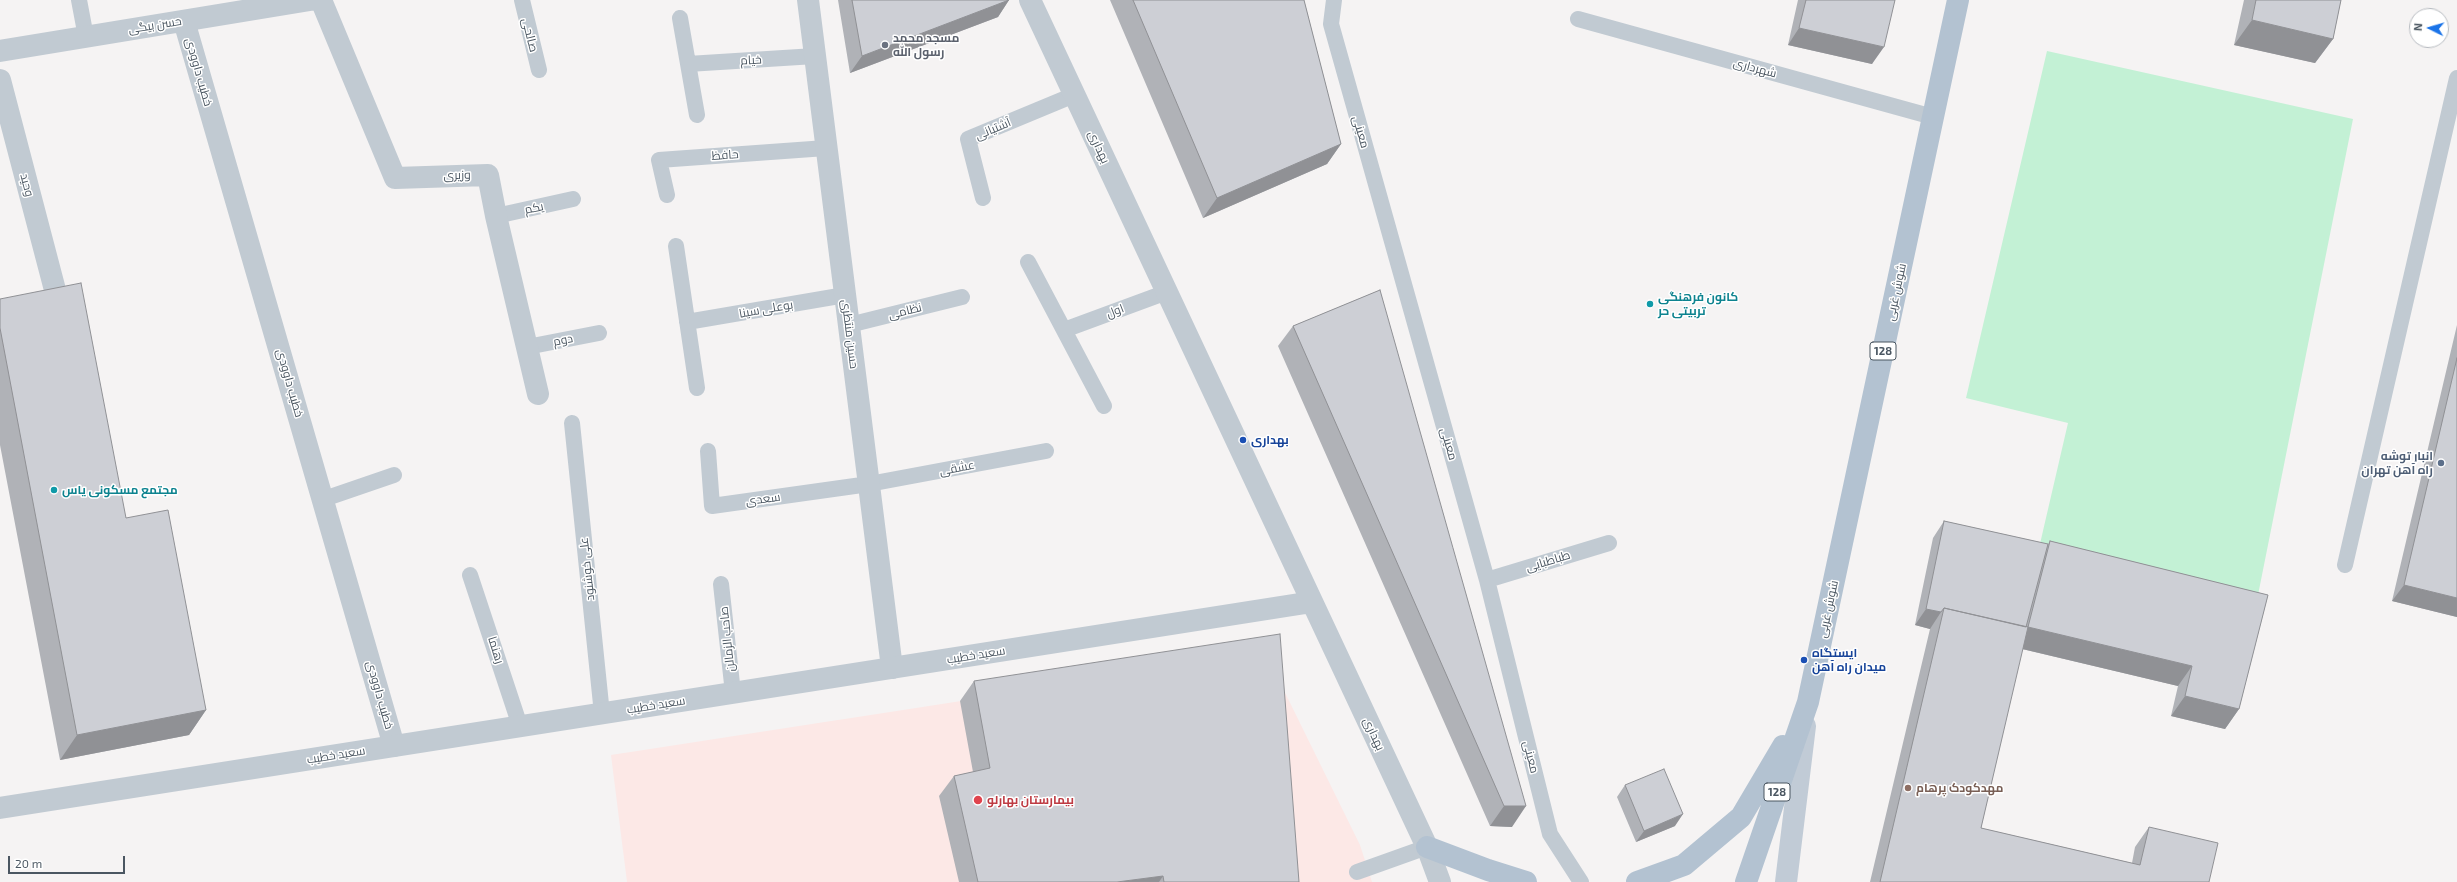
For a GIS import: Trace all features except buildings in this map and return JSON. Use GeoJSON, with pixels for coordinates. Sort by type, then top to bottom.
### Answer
{"type":"FeatureCollection","features":[{"type":"Feature","properties":{"kind":"main road","name":"شوش غربی"},"geometry":{"type":"LineString","coordinates":[[1808,702],[1958,0]]}},
{"type":"Feature","properties":{"kind":"main road"},"geometry":{"type":"LineString","coordinates":[[1637,882],[1684,865],[1741,817],[1808,702]]}},
{"type":"Feature","properties":{"kind":"main road"},"geometry":{"type":"LineString","coordinates":[[1786,882],[1808,702]]}},
{"type":"Feature","properties":{"kind":"main road","name":"128"},"geometry":{"type":"LineString","coordinates":[[1746,882],[1808,702]]}},
{"type":"Feature","properties":{"kind":"main road"},"geometry":{"type":"LineString","coordinates":[[1427,847],[1488,870],[1526,882]]}},
{"type":"Feature","properties":{"kind":"street","name":"حسن بیگی"},"geometry":{"type":"LineString","coordinates":[[0,51],[310,0]]}},
{"type":"Feature","properties":{"kind":"street","name":"وزیری"},"geometry":{"type":"LineString","coordinates":[[320,0],[395,178],[488,175],[496,216],[538,394]]}},
{"type":"Feature","properties":{"kind":"street","name":"حسین منتظری"},"geometry":{"type":"LineString","coordinates":[[808,0],[892,668]]}},
{"type":"Feature","properties":{"kind":"street","name":"بهداری"},"geometry":{"type":"LineString","coordinates":[[1030,0],[1427,847],[1440,882]]}},
{"type":"Feature","properties":{"kind":"street","name":"خطیب داوودی"},"geometry":{"type":"LineString","coordinates":[[184,21],[324,499],[394,746]]}},
{"type":"Feature","properties":{"kind":"street","name":"وحید"},"geometry":{"type":"LineString","coordinates":[[0,80],[55,290]]}},
{"type":"Feature","properties":{"kind":"street","name":"سعید خطیب"},"geometry":{"type":"LineString","coordinates":[[0,808],[1312,602]]}},
{"type":"Feature","properties":{"kind":"lane"},"geometry":{"type":"LineString","coordinates":[[79,0],[86,37]]}},
{"type":"Feature","properties":{"kind":"lane","name":"صالحی"},"geometry":{"type":"LineString","coordinates":[[522,0],[539,70]]}},
{"type":"Feature","properties":{"kind":"lane","name":"معینی"},"geometry":{"type":"LineString","coordinates":[[1334,0],[1331,24],[1487,580],[1550,834],[1581,882]]}},
{"type":"Feature","properties":{"kind":"lane"},"geometry":{"type":"LineString","coordinates":[[680,18],[697,115]]}},
{"type":"Feature","properties":{"kind":"lane","name":"شهرداری"},"geometry":{"type":"LineString","coordinates":[[1578,19],[1933,117]]}},
{"type":"Feature","properties":{"kind":"lane","name":"خیام"},"geometry":{"type":"LineString","coordinates":[[688,64],[815,56]]}},
{"type":"Feature","properties":{"kind":"lane"},"geometry":{"type":"LineString","coordinates":[[2344,565],[2457,78]]}},
{"type":"Feature","properties":{"kind":"lane","name":"آشتیانی"},"geometry":{"type":"LineString","coordinates":[[983,198],[968,139],[1074,95]]}},
{"type":"Feature","properties":{"kind":"lane","name":"حافظ"},"geometry":{"type":"LineString","coordinates":[[667,195],[659,160],[826,148]]}},
{"type":"Feature","properties":{"kind":"lane","name":"یکم"},"geometry":{"type":"LineString","coordinates":[[496,216],[573,199]]}},
{"type":"Feature","properties":{"kind":"lane"},"geometry":{"type":"LineString","coordinates":[[676,246],[697,388]]}},
{"type":"Feature","properties":{"kind":"lane"},"geometry":{"type":"LineString","coordinates":[[1028,262],[1104,406]]}},
{"type":"Feature","properties":{"kind":"lane","name":"اول"},"geometry":{"type":"LineString","coordinates":[[1064,330],[1167,292]]}},
{"type":"Feature","properties":{"kind":"lane","name":"بوعلی سینا"},"geometry":{"type":"LineString","coordinates":[[687,322],[845,295]]}},
{"type":"Feature","properties":{"kind":"lane","name":"نظامی"},"geometry":{"type":"LineString","coordinates":[[849,325],[962,297]]}},
{"type":"Feature","properties":{"kind":"lane","name":"دوم"},"geometry":{"type":"LineString","coordinates":[[527,347],[599,333]]}},
{"type":"Feature","properties":{"kind":"lane","name":"علی خوشنود"},"geometry":{"type":"LineString","coordinates":[[572,424],[602,714]]}},
{"type":"Feature","properties":{"kind":"lane","name":"سعدی"},"geometry":{"type":"LineString","coordinates":[[708,451],[712,506],[869,484]]}},
{"type":"Feature","properties":{"kind":"lane","name":"عشقی"},"geometry":{"type":"LineString","coordinates":[[869,484],[1046,451]]}},
{"type":"Feature","properties":{"kind":"lane"},"geometry":{"type":"LineString","coordinates":[[324,499],[394,475]]}},
{"type":"Feature","properties":{"kind":"lane","name":"طباطبایی"},"geometry":{"type":"LineString","coordinates":[[1487,580],[1609,543]]}},
{"type":"Feature","properties":{"kind":"lane","name":"رهنما"},"geometry":{"type":"LineString","coordinates":[[470,575],[520,726]]}},
{"type":"Feature","properties":{"kind":"lane","name":"صاحب الزمالن"},"geometry":{"type":"LineString","coordinates":[[721,584],[733,693]]}},
{"type":"Feature","properties":{"kind":"lane"},"geometry":{"type":"LineString","coordinates":[[1357,872],[1427,847]]}},
{"type":"Feature","properties":{"kind":"shaded area","name":"بیمارستان بهارلو"},"geometry":{"type":"Polygon","coordinates":[[[1266,654],[1360,845],[1372,882],[627,882],[611,755],[1266,654]]]}},
{"type":"Feature","properties":{"kind":"green space"},"geometry":{"type":"Polygon","coordinates":[[[2047,51],[2353,119],[2254,615],[2036,561],[2068,423],[1966,398],[2047,51]]]}},
{"type":"Feature","properties":{"kind":"place","name":"مسجد محمد رسول الله"},"geometry":{"type":"Point","coordinates":[885,45]}},
{"type":"Feature","properties":{"kind":"place","name":"کانون فرهنگی تربیتی حر"},"geometry":{"type":"Point","coordinates":[1650,304]}},
{"type":"Feature","properties":{"kind":"place","name":"بهداری"},"geometry":{"type":"Point","coordinates":[1243,440]}},
{"type":"Feature","properties":{"kind":"place","name":"انبار توشه راه آهن تهران"},"geometry":{"type":"Point","coordinates":[2441,463]}},
{"type":"Feature","properties":{"kind":"place","name":"مجتمع مسکونی یاس"},"geometry":{"type":"Point","coordinates":[54,490]}},
{"type":"Feature","properties":{"kind":"place","name":"ایستگاه میدان راه آهن"},"geometry":{"type":"Point","coordinates":[1804,660]}},
{"type":"Feature","properties":{"kind":"place","name":"مهدکودک پرهام"},"geometry":{"type":"Point","coordinates":[1908,788]}},
{"type":"Feature","properties":{"kind":"place","name":"بیمارستان بهارلو"},"geometry":{"type":"Point","coordinates":[978,800]}}]}
